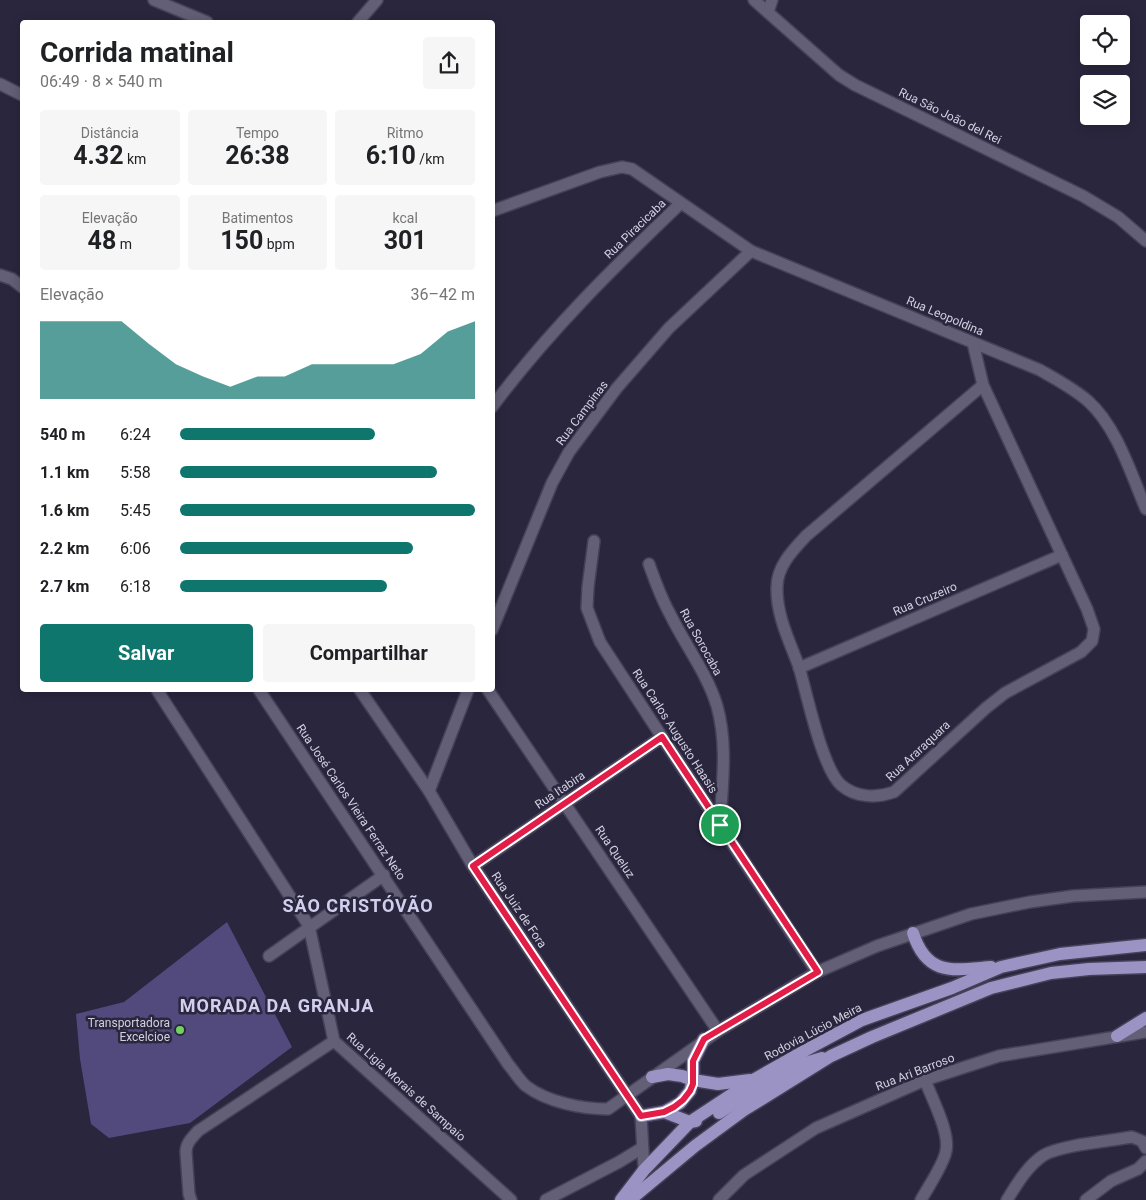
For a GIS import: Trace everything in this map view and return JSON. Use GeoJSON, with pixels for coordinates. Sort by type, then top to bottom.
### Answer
{"type":"FeatureCollection","features":[{"type":"Feature","properties":{"kind":"main road"},"geometry":{"type":"LineString","coordinates":[[913,933],[922,954],[941,967],[952,970],[1002,967]]}},
{"type":"Feature","properties":{"kind":"main road","name":"Rodovia Lúcio Meira"},"geometry":{"type":"LineString","coordinates":[[621,1200],[644,1170],[690,1122],[755,1079],[862,1020],[952,988],[1002,967],[1060,954],[1146,944]]}},
{"type":"Feature","properties":{"kind":"main road"},"geometry":{"type":"LineString","coordinates":[[630,1200],[695,1146],[744,1110],[831,1056],[991,988],[1050,974],[1089,969],[1146,967]]}},
{"type":"Feature","properties":{"kind":"main road"},"geometry":{"type":"LineString","coordinates":[[1117,1036],[1146,1018]]}},
{"type":"Feature","properties":{"kind":"main road"},"geometry":{"type":"LineString","coordinates":[[641,1116],[664,1112],[683,1100],[690,1091],[693,1080],[693,1061],[704,1039]]}},
{"type":"Feature","properties":{"kind":"main road"},"geometry":{"type":"LineString","coordinates":[[664,1112],[690,1122],[705,1120],[792,1067],[814,1059],[831,1056]]}},
{"type":"Feature","properties":{"kind":"main road"},"geometry":{"type":"LineString","coordinates":[[652,1077],[668,1074],[718,1084],[755,1079]]}},
{"type":"Feature","properties":{"kind":"street"},"geometry":{"type":"LineString","coordinates":[[154,0],[202,20]]}},
{"type":"Feature","properties":{"kind":"street"},"geometry":{"type":"LineString","coordinates":[[360,20],[377,0]]}},
{"type":"Feature","properties":{"kind":"street","name":"Rua São João del Rei"},"geometry":{"type":"LineString","coordinates":[[754,0],[839,75],[855,85],[1083,196],[1118,217],[1146,241]]}},
{"type":"Feature","properties":{"kind":"street"},"geometry":{"type":"LineString","coordinates":[[768,12],[772,0]]}},
{"type":"Feature","properties":{"kind":"street"},"geometry":{"type":"LineString","coordinates":[[0,84],[20,94]]}},
{"type":"Feature","properties":{"kind":"street","name":"Rua Piracicaba"},"geometry":{"type":"LineString","coordinates":[[495,210],[600,172],[622,167],[632,169],[680,203],[588,294],[520,369],[495,403]]}},
{"type":"Feature","properties":{"kind":"street","name":"Rua Leopoldina"},"geometry":{"type":"LineString","coordinates":[[680,203],[751,251],[1040,370],[1069,386],[1090,403],[1112,431],[1146,509]]}},
{"type":"Feature","properties":{"kind":"street","name":"Rua Campinas"},"geometry":{"type":"LineString","coordinates":[[495,623],[552,483],[569,452],[616,389],[669,328],[751,251]]}},
{"type":"Feature","properties":{"kind":"street"},"geometry":{"type":"LineString","coordinates":[[0,275],[12,279],[20,285]]}},
{"type":"Feature","properties":{"kind":"street","name":"Rua Araraquara"},"geometry":{"type":"LineString","coordinates":[[973,343],[983,385],[1089,616],[1094,629],[1092,641],[1080,652],[1005,693],[894,792],[883,796],[869,796],[851,791],[841,785],[832,775],[824,755],[799,668],[778,609],[776,586],[780,572],[789,555],[806,536],[983,385]]}},
{"type":"Feature","properties":{"kind":"street","name":"Rua Carlos Augusto Haasis"},"geometry":{"type":"LineString","coordinates":[[594,541],[587,608],[600,642],[818,972]]}},
{"type":"Feature","properties":{"kind":"street","name":"Rua Cruzeiro"},"geometry":{"type":"LineString","coordinates":[[799,668],[1062,555]]}},
{"type":"Feature","properties":{"kind":"street","name":"Rua Sorocaba"},"geometry":{"type":"LineString","coordinates":[[649,564],[659,593],[707,679],[717,706],[723,738],[720,825]]}},
{"type":"Feature","properties":{"kind":"street","name":"Rua Ligia Morais de Sampaio"},"geometry":{"type":"LineString","coordinates":[[158,692],[310,926],[334,1041],[512,1200]]}},
{"type":"Feature","properties":{"kind":"street","name":"Rua José Carlos Vieira Ferraz Neto"},"geometry":{"type":"LineString","coordinates":[[260,692],[508,1064],[525,1085],[540,1094],[576,1106],[608,1108],[718,1030],[818,972],[877,946],[972,914],[1030,902],[1073,896],[1146,892]]}},
{"type":"Feature","properties":{"kind":"street","name":"Rua Juiz de Fora"},"geometry":{"type":"LineString","coordinates":[[361,692],[428,791],[473,866],[641,1116],[644,1170]]}},
{"type":"Feature","properties":{"kind":"street"},"geometry":{"type":"LineString","coordinates":[[428,791],[467,692]]}},
{"type":"Feature","properties":{"kind":"street","name":"Rua Queluz"},"geometry":{"type":"LineString","coordinates":[[489,692],[718,1030]]}},
{"type":"Feature","properties":{"kind":"street","name":"Rua Itabira"},"geometry":{"type":"LineString","coordinates":[[473,866],[662,737]]}},
{"type":"Feature","properties":{"kind":"street"},"geometry":{"type":"LineString","coordinates":[[269,956],[384,876]]}},
{"type":"Feature","properties":{"kind":"street","name":"Rua Ari Barroso"},"geometry":{"type":"LineString","coordinates":[[719,1200],[744,1175],[816,1128],[925,1080],[999,1056],[1146,1032]]}},
{"type":"Feature","properties":{"kind":"street"},"geometry":{"type":"LineString","coordinates":[[191,1200],[186,1147],[192,1137],[334,1041]]}},
{"type":"Feature","properties":{"kind":"street"},"geometry":{"type":"LineString","coordinates":[[922,1200],[946,1153],[947,1143],[925,1080]]}},
{"type":"Feature","properties":{"kind":"street"},"geometry":{"type":"LineString","coordinates":[[1007,1200],[1025,1173],[1043,1156],[1057,1150],[1132,1137],[1142,1141],[1146,1148]]}},
{"type":"Feature","properties":{"kind":"street"},"geometry":{"type":"LineString","coordinates":[[546,1200],[642,1148]]}},
{"type":"Feature","properties":{"kind":"street"},"geometry":{"type":"LineString","coordinates":[[1086,1200],[1111,1181],[1138,1169],[1146,1161]]}},
{"type":"Feature","properties":{"kind":"building","name":"Transportadora Excelcioe"},"geometry":{"type":"Polygon","coordinates":[[[227,922],[292,1047],[190,1123],[109,1138],[91,1124],[80,1059],[76,1014],[124,1002],[227,922]]]}},
{"type":"Feature","properties":{"kind":"place","name":"Transportadora Excelcioe"},"geometry":{"type":"Point","coordinates":[180,1030]}},
{"type":"Feature","properties":{"kind":"district","name":"SÃO CRISTÓVÃO"},"geometry":{"type":"Point","coordinates":[358,905]}},
{"type":"Feature","properties":{"kind":"district","name":"MORADA DA GRANJA"},"geometry":{"type":"Point","coordinates":[277,1005]}},
{"type":"Feature","properties":{"kind":"route"},"geometry":{"type":"LineString","coordinates":[[662,737],[720,825],[818,972],[704,1039],[693,1061],[693,1084],[683,1100],[664,1112],[641,1116],[473,866],[662,737]]}}]}
